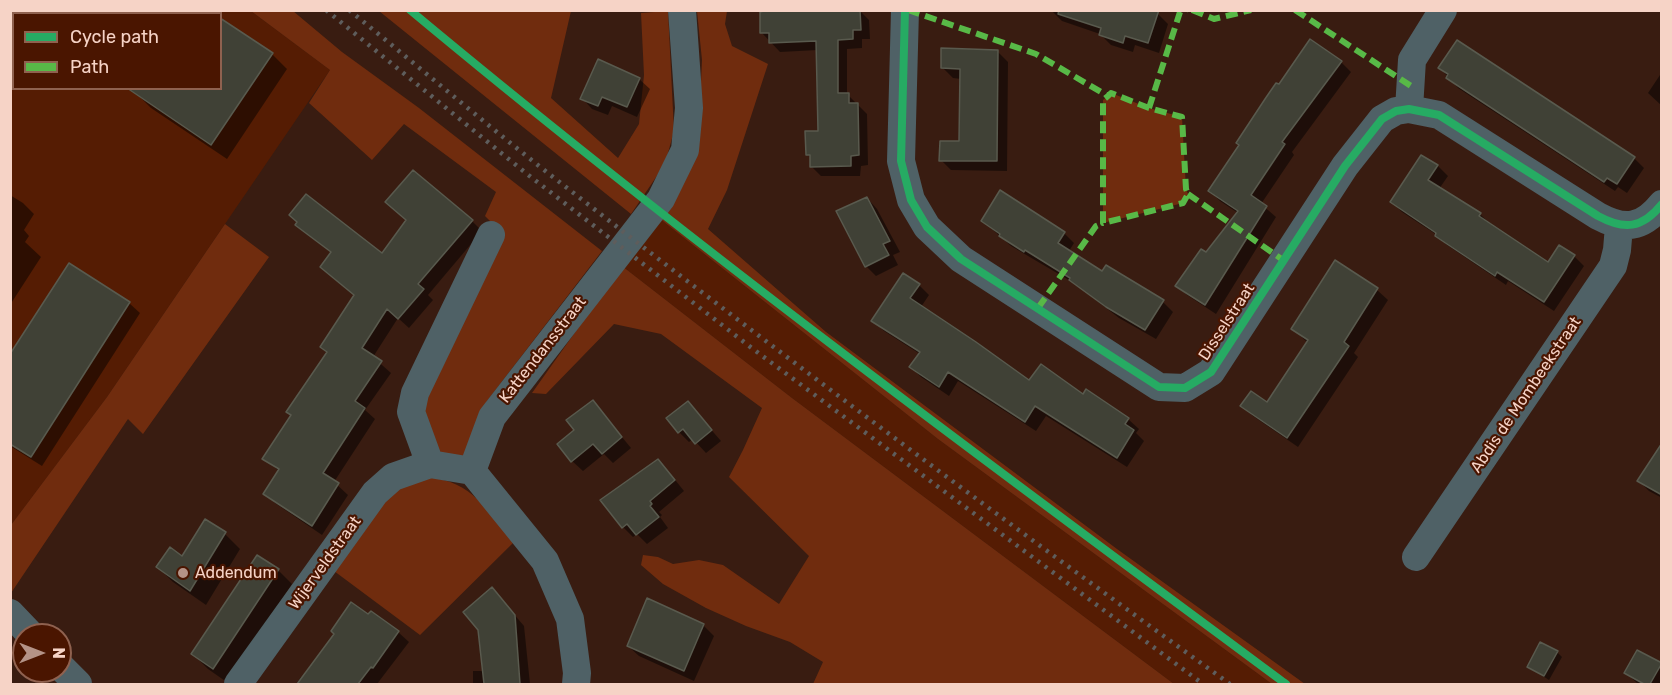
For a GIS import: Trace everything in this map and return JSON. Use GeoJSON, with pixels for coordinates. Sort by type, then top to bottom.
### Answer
{"type":"FeatureCollection","features":[{"type":"Feature","properties":{"kind":"street","name":"Kattendansstraat"},"geometry":{"type":"LineString","coordinates":[[472,471],[492,417],[661,199],[685,150],[689,108],[682,10]]}},
{"type":"Feature","properties":{"kind":"street","name":"Disselstraat"},"geometry":{"type":"LineString","coordinates":[[905,10],[900,161],[911,200],[927,227],[961,260],[1159,387],[1185,388],[1211,372],[1345,166],[1382,119],[1396,111],[1409,109]]}},
{"type":"Feature","properties":{"kind":"street"},"geometry":{"type":"LineString","coordinates":[[1443,10],[1412,60],[1409,109],[1439,115],[1598,216],[1619,226],[1644,220],[1654,214],[1662,204]]}},
{"type":"Feature","properties":{"kind":"street","name":"Abdis de Mombeekstraat"},"geometry":{"type":"LineString","coordinates":[[1416,557],[1613,266],[1619,226]]}},
{"type":"Feature","properties":{"kind":"street"},"geometry":{"type":"LineString","coordinates":[[430,464],[411,412],[415,393],[491,235]]}},
{"type":"Feature","properties":{"kind":"street","name":"Wijerveldstraat"},"geometry":{"type":"LineString","coordinates":[[238,684],[375,493],[393,477],[430,464],[472,471]]}},
{"type":"Feature","properties":{"kind":"street"},"geometry":{"type":"LineString","coordinates":[[472,471],[545,561],[570,619],[577,673],[576,684]]}},
{"type":"Feature","properties":{"kind":"shaded area"},"geometry":{"type":"Polygon","coordinates":[[[11,11],[251,11],[330,70],[107,397],[11,525],[11,11]]]}},
{"type":"Feature","properties":{"kind":"shaded area"},"geometry":{"type":"Polygon","coordinates":[[[251,11],[293,11],[342,52],[419,108],[602,251],[487,401],[467,454],[460,458],[436,454],[420,405],[504,235],[485,216],[496,192],[404,124],[372,160],[309,103],[330,70],[251,11]]]}},
{"type":"Feature","properties":{"kind":"shaded area"},"geometry":{"type":"Polygon","coordinates":[[[379,11],[571,11],[551,98],[618,158],[639,124],[644,75],[641,13],[668,11],[674,131],[665,164],[631,214],[379,11]]]}},
{"type":"Feature","properties":{"kind":"shaded area"},"geometry":{"type":"Polygon","coordinates":[[[697,11],[727,11],[725,24],[732,46],[768,64],[727,190],[708,229],[826,332],[1117,549],[1305,684],[1272,684],[938,439],[659,218],[698,146],[702,60],[697,11]]]}},
{"type":"Feature","properties":{"kind":"shaded area"},"geometry":{"type":"Polygon","coordinates":[[[1111,93],[1149,108],[1182,117],[1188,194],[1183,203],[1103,223],[1103,100],[1111,93]]]}},
{"type":"Feature","properties":{"kind":"shaded area"},"geometry":{"type":"Polygon","coordinates":[[[659,218],[938,439],[1272,684],[1174,684],[792,398],[622,266],[659,218]]]}},
{"type":"Feature","properties":{"kind":"shaded area"},"geometry":{"type":"Polygon","coordinates":[[[225,224],[269,257],[143,434],[128,419],[11,593],[11,525],[107,397],[225,224]]]}},
{"type":"Feature","properties":{"kind":"shaded area"},"geometry":{"type":"Polygon","coordinates":[[[622,266],[792,398],[1174,684],[813,684],[823,662],[790,642],[706,608],[663,584],[641,565],[643,555],[658,557],[673,564],[699,560],[723,565],[779,604],[809,556],[729,477],[762,408],[661,334],[614,324],[546,394],[532,393],[622,266]]]}},
{"type":"Feature","properties":{"kind":"shaded area"},"geometry":{"type":"Polygon","coordinates":[[[428,477],[444,480],[468,491],[478,499],[514,542],[420,635],[334,571],[382,501],[401,484],[428,477]]]}},
{"type":"Feature","properties":{"kind":"building"},"geometry":{"type":"Polygon","coordinates":[[[767,10],[860,10],[861,30],[853,30],[853,39],[838,40],[838,93],[849,93],[849,103],[858,103],[859,155],[851,156],[851,166],[810,167],[810,155],[806,155],[805,131],[818,131],[816,41],[769,43],[769,33],[760,33],[760,12],[767,10]]]}},
{"type":"Feature","properties":{"kind":"building"},"geometry":{"type":"Polygon","coordinates":[[[1059,10],[1159,10],[1148,43],[1125,36],[1123,43],[1099,35],[1101,28],[1058,14],[1059,10]]]}},
{"type":"Feature","properties":{"kind":"building"},"geometry":{"type":"Polygon","coordinates":[[[222,19],[273,53],[211,145],[130,90],[222,90],[222,19]]]}},
{"type":"Feature","properties":{"kind":"building"},"geometry":{"type":"Polygon","coordinates":[[[1310,39],[1342,61],[1282,142],[1285,144],[1251,195],[1267,206],[1205,305],[1175,286],[1201,249],[1206,252],[1238,211],[1208,191],[1239,145],[1236,143],[1265,99],[1276,83],[1279,84],[1310,39]]]}},
{"type":"Feature","properties":{"kind":"building"},"geometry":{"type":"Polygon","coordinates":[[[1457,40],[1635,157],[1617,184],[1607,178],[1604,182],[1446,78],[1448,74],[1438,68],[1457,40]]]}},
{"type":"Feature","properties":{"kind":"building"},"geometry":{"type":"Polygon","coordinates":[[[941,48],[998,50],[997,161],[939,161],[940,141],[959,141],[960,69],[941,68],[941,48]]]}},
{"type":"Feature","properties":{"kind":"building"},"geometry":{"type":"Polygon","coordinates":[[[598,59],[640,78],[627,107],[602,97],[598,106],[580,99],[598,59]]]}},
{"type":"Feature","properties":{"kind":"building"},"geometry":{"type":"Polygon","coordinates":[[[1421,155],[1438,165],[1428,180],[1481,213],[1479,216],[1548,262],[1559,245],[1575,255],[1544,302],[1497,272],[1495,276],[1435,236],[1436,233],[1390,202],[1421,155]]]}},
{"type":"Feature","properties":{"kind":"building"},"geometry":{"type":"Polygon","coordinates":[[[413,170],[473,220],[418,284],[424,289],[398,319],[387,309],[362,348],[382,361],[355,401],[365,408],[323,473],[339,483],[312,526],[263,494],[279,469],[262,459],[291,415],[286,412],[327,352],[320,347],[354,295],[320,267],[331,252],[295,225],[297,222],[289,215],[306,194],[382,253],[406,220],[385,202],[413,170]]]}},
{"type":"Feature","properties":{"kind":"building"},"geometry":{"type":"Polygon","coordinates":[[[1000,190],[1065,232],[1058,243],[1102,271],[1106,265],[1164,300],[1145,330],[1106,307],[1069,280],[1070,278],[999,236],[1000,234],[981,221],[1000,190]]]}},
{"type":"Feature","properties":{"kind":"building"},"geometry":{"type":"Polygon","coordinates":[[[867,197],[890,241],[883,244],[889,255],[865,267],[836,211],[867,197]]]}},
{"type":"Feature","properties":{"kind":"building"},"geometry":{"type":"Polygon","coordinates":[[[1335,260],[1378,288],[1344,342],[1349,346],[1287,438],[1240,406],[1251,391],[1267,402],[1308,340],[1291,329],[1335,260]]]}},
{"type":"Feature","properties":{"kind":"building"},"geometry":{"type":"Polygon","coordinates":[[[69,263],[130,302],[31,457],[10,444],[10,354],[69,263]]]}},
{"type":"Feature","properties":{"kind":"building"},"geometry":{"type":"Polygon","coordinates":[[[903,273],[920,284],[910,298],[1029,380],[1041,364],[1083,394],[1086,389],[1129,418],[1125,424],[1134,430],[1117,458],[1035,406],[1025,422],[948,372],[939,387],[909,367],[920,352],[871,321],[903,273]]]}},
{"type":"Feature","properties":{"kind":"building"},"geometry":{"type":"Polygon","coordinates":[[[593,400],[622,437],[602,454],[593,444],[571,462],[557,444],[574,430],[566,420],[593,400]]]}},
{"type":"Feature","properties":{"kind":"building"},"geometry":{"type":"Polygon","coordinates":[[[688,401],[712,430],[695,444],[683,429],[678,433],[666,418],[688,401]]]}},
{"type":"Feature","properties":{"kind":"building"},"geometry":{"type":"Polygon","coordinates":[[[1662,443],[1662,495],[1637,481],[1662,443]]]}},
{"type":"Feature","properties":{"kind":"building"},"geometry":{"type":"Polygon","coordinates":[[[658,459],[675,480],[650,501],[652,504],[650,506],[659,517],[636,535],[627,524],[622,528],[600,500],[658,459]]]}},
{"type":"Feature","properties":{"kind":"building"},"geometry":{"type":"Polygon","coordinates":[[[205,519],[226,532],[190,591],[156,567],[170,547],[182,556],[205,519]]]}},
{"type":"Feature","properties":{"kind":"building"},"geometry":{"type":"Polygon","coordinates":[[[257,555],[279,569],[213,669],[191,654],[257,555]]]}},
{"type":"Feature","properties":{"kind":"building"},"geometry":{"type":"Polygon","coordinates":[[[492,587],[515,615],[520,684],[484,684],[478,630],[463,612],[492,587]]]}},
{"type":"Feature","properties":{"kind":"building"},"geometry":{"type":"Polygon","coordinates":[[[647,598],[704,624],[684,671],[627,646],[647,598]]]}},
{"type":"Feature","properties":{"kind":"building"},"geometry":{"type":"Polygon","coordinates":[[[351,602],[368,614],[371,611],[399,631],[373,668],[371,667],[358,684],[297,684],[334,634],[331,631],[351,602]]]}},
{"type":"Feature","properties":{"kind":"building"},"geometry":{"type":"Polygon","coordinates":[[[1540,642],[1558,651],[1544,676],[1527,667],[1540,642]]]}},
{"type":"Feature","properties":{"kind":"building"},"geometry":{"type":"Polygon","coordinates":[[[1637,650],[1662,663],[1650,684],[1644,684],[1624,673],[1637,650]]]}},
{"type":"Feature","properties":{"kind":"railway"},"geometry":{"type":"LineString","coordinates":[[326,10],[527,174],[753,349],[1203,684]]}},
{"type":"Feature","properties":{"kind":"railway"},"geometry":{"type":"LineString","coordinates":[[349,10],[539,166],[796,364],[1230,684]]}},
{"type":"Feature","properties":{"kind":"marked path"},"geometry":{"type":"LineString","coordinates":[[908,10],[1036,54],[1108,96],[1111,93],[1149,108],[1182,117],[1188,194],[1183,203],[1103,223],[1103,100],[1108,96]]}},
{"type":"Feature","properties":{"kind":"marked path"},"geometry":{"type":"LineString","coordinates":[[1149,108],[1180,12],[1187,10]]}},
{"type":"Feature","properties":{"kind":"marked path"},"geometry":{"type":"LineString","coordinates":[[1192,10],[1214,19],[1251,10]]}},
{"type":"Feature","properties":{"kind":"marked path"},"geometry":{"type":"LineString","coordinates":[[1295,10],[1411,86]]}},
{"type":"Feature","properties":{"kind":"marked path"},"geometry":{"type":"LineString","coordinates":[[1188,194],[1283,260]]}},
{"type":"Feature","properties":{"kind":"marked path"},"geometry":{"type":"LineString","coordinates":[[1038,308],[1096,226],[1103,223]]}},
{"type":"Feature","properties":{"kind":"cycle path"},"geometry":{"type":"LineString","coordinates":[[410,10],[733,269],[953,437],[1286,684]]}},
{"type":"Feature","properties":{"kind":"cycle path"},"geometry":{"type":"LineString","coordinates":[[905,10],[901,161],[911,200],[927,227],[961,259],[1159,387],[1185,388],[1211,372],[1345,166],[1382,119],[1396,111],[1409,109],[1439,115],[1607,221],[1632,225],[1647,218],[1662,204]]}},
{"type":"Feature","properties":{"kind":"place","name":"Addendum"},"geometry":{"type":"Point","coordinates":[183,573]}}]}
